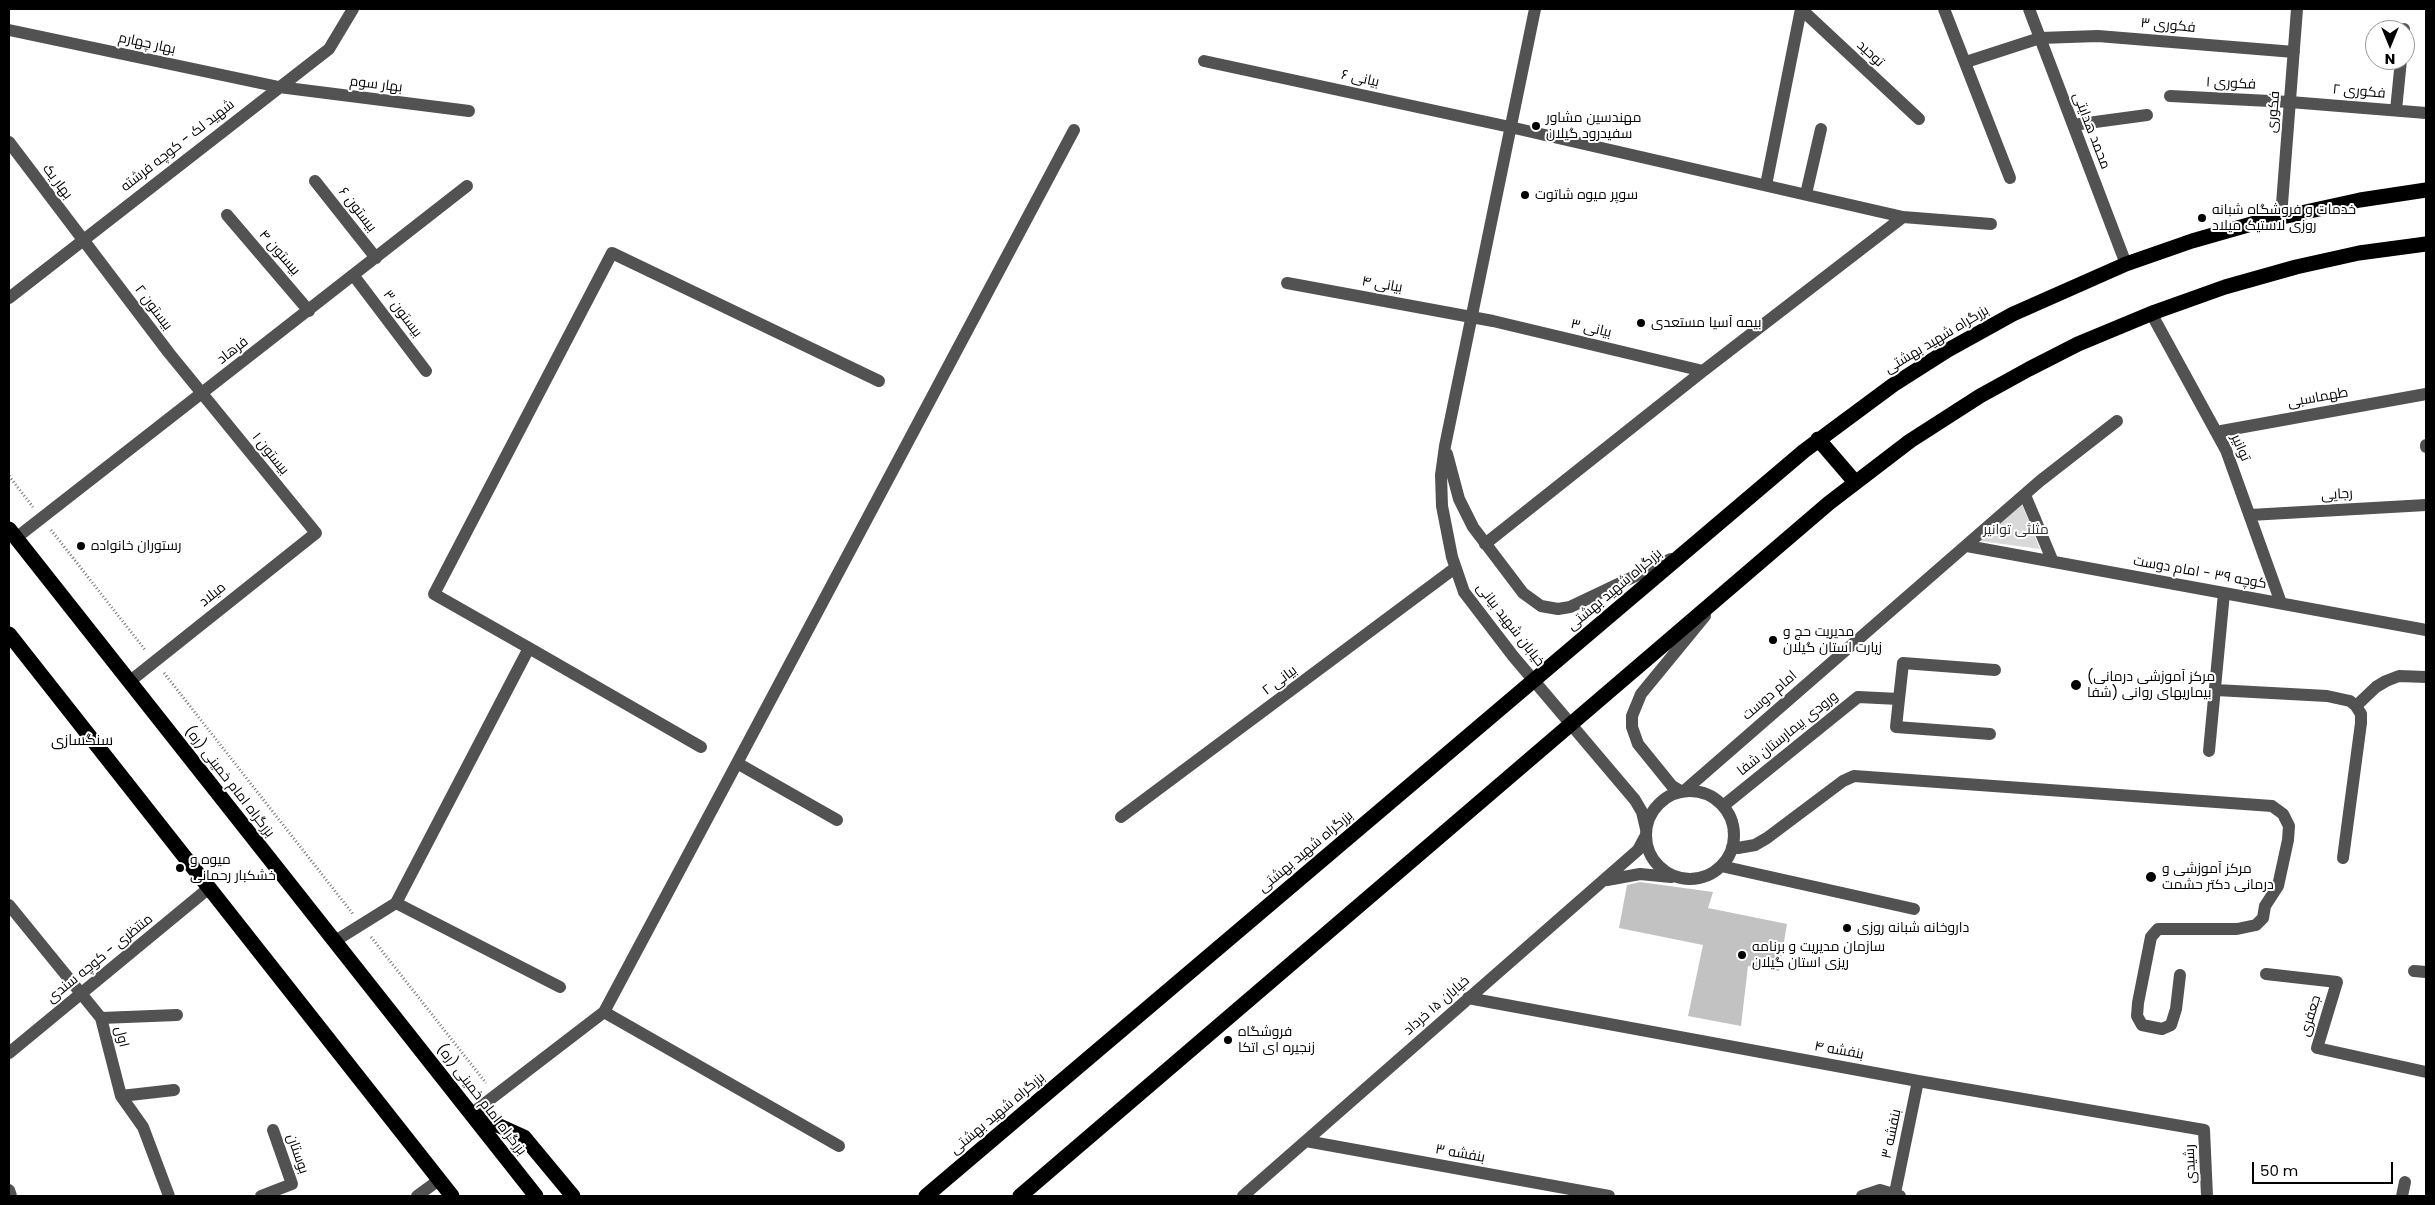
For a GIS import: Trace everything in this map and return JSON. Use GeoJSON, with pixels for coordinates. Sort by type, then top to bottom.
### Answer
{"type":"FeatureCollection","features":[{"type":"Feature","properties":{"kind":"highway","name":"بزرگراه شهید بهشتی"},"geometry":{"type":"LineString","coordinates":[[926,1196],[1818,439],[1893,385],[1964,341],[2046,298],[2126,264],[2210,235],[2281,217],[2360,200],[2426,190]]}},
{"type":"Feature","properties":{"kind":"highway"},"geometry":{"type":"LineString","coordinates":[[1020,1196],[1855,482],[1910,441],[1980,396],[2062,352],[2151,313],[2216,290],[2296,267],[2368,252],[2426,244]]}},
{"type":"Feature","properties":{"kind":"highway"},"geometry":{"type":"LineString","coordinates":[[1818,439],[1855,482]]}},
{"type":"Feature","properties":{"kind":"highway","name":"بزرگراه امام خمینی (ره)"},"geometry":{"type":"LineString","coordinates":[[12,534],[536,1196]]}},
{"type":"Feature","properties":{"kind":"highway"},"geometry":{"type":"LineString","coordinates":[[9,634],[452,1196]]}},
{"type":"Feature","properties":{"kind":"highway"},"geometry":{"type":"LineString","coordinates":[[471,1114],[524,1137],[574,1196]]}},
{"type":"Feature","properties":{"kind":"street","name":"شهید لک - کوچه فرشته"},"geometry":{"type":"LineString","coordinates":[[9,298],[329,49],[353,9]]}},
{"type":"Feature","properties":{"kind":"street","name":"خیابان شهید بیانی"},"geometry":{"type":"LineString","coordinates":[[1534,9],[1445,446],[1442,475],[1442,506],[1455,568],[1464,592],[1474,607],[1640,808],[1646,832]]}},
{"type":"Feature","properties":{"kind":"street","name":"توحید"},"geometry":{"type":"LineString","coordinates":[[1801,9],[1919,119]]}},
{"type":"Feature","properties":{"kind":"street"},"geometry":{"type":"LineString","coordinates":[[1766,185],[1801,9]]}},
{"type":"Feature","properties":{"kind":"street"},"geometry":{"type":"LineString","coordinates":[[1944,9],[2010,178]]}},
{"type":"Feature","properties":{"kind":"street","name":"محمد هدایتی"},"geometry":{"type":"LineString","coordinates":[[2029,9],[2126,264]]}},
{"type":"Feature","properties":{"kind":"street","name":"فکوری"},"geometry":{"type":"LineString","coordinates":[[2281,217],[2297,9]]}},
{"type":"Feature","properties":{"kind":"street","name":"بهار چهارم"},"geometry":{"type":"LineString","coordinates":[[9,30],[279,88]]}},
{"type":"Feature","properties":{"kind":"street","name":"فکوری ۳"},"geometry":{"type":"LineString","coordinates":[[1966,62],[2040,38],[2098,36],[2294,52]]}},
{"type":"Feature","properties":{"kind":"street","name":"بیانی ۶"},"geometry":{"type":"LineString","coordinates":[[1204,61],[1510,126],[1903,216],[1991,224]]}},
{"type":"Feature","properties":{"kind":"street"},"geometry":{"type":"LineString","coordinates":[[2396,110],[2400,70]]}},
{"type":"Feature","properties":{"kind":"street","name":"بهار سوم"},"geometry":{"type":"LineString","coordinates":[[279,88],[469,111]]}},
{"type":"Feature","properties":{"kind":"street","name":"فکوری ۱"},"geometry":{"type":"LineString","coordinates":[[2170,96],[2290,102]]}},
{"type":"Feature","properties":{"kind":"street","name":"فکوری ۲"},"geometry":{"type":"LineString","coordinates":[[2290,102],[2426,113]]}},
{"type":"Feature","properties":{"kind":"street"},"geometry":{"type":"LineString","coordinates":[[2073,125],[2147,114]]}},
{"type":"Feature","properties":{"kind":"street"},"geometry":{"type":"LineString","coordinates":[[1806,194],[1821,129]]}},
{"type":"Feature","properties":{"kind":"street"},"geometry":{"type":"LineString","coordinates":[[471,1114],[604,1012],[1074,130]]}},
{"type":"Feature","properties":{"kind":"street","name":"بهار یک"},"geometry":{"type":"LineString","coordinates":[[9,142],[82,240]]}},
{"type":"Feature","properties":{"kind":"street","name":"بیستون ۶"},"geometry":{"type":"LineString","coordinates":[[315,181],[376,258]]}},
{"type":"Feature","properties":{"kind":"street","name":"فرهاد"},"geometry":{"type":"LineString","coordinates":[[12,534],[41,518],[354,276],[467,186]]}},
{"type":"Feature","properties":{"kind":"street","name":"بیستون ۴"},"geometry":{"type":"LineString","coordinates":[[227,215],[309,311]]}},
{"type":"Feature","properties":{"kind":"street"},"geometry":{"type":"LineString","coordinates":[[1485,544],[1703,371],[1903,216]]}},
{"type":"Feature","properties":{"kind":"street","name":"بیستون ۲"},"geometry":{"type":"LineString","coordinates":[[82,240],[202,394]]}},
{"type":"Feature","properties":{"kind":"street"},"geometry":{"type":"LineString","coordinates":[[701,747],[434,594],[612,253],[879,381]]}},
{"type":"Feature","properties":{"kind":"street","name":"بیستون ۳"},"geometry":{"type":"LineString","coordinates":[[354,276],[426,371]]}},
{"type":"Feature","properties":{"kind":"street","name":"بیانی ۴"},"geometry":{"type":"LineString","coordinates":[[1287,283],[1472,317]]}},
{"type":"Feature","properties":{"kind":"street","name":"توانیر"},"geometry":{"type":"LineString","coordinates":[[2151,313],[2226,450],[2281,604]]}},
{"type":"Feature","properties":{"kind":"street","name":"بیانی ۳"},"geometry":{"type":"LineString","coordinates":[[1472,317],[1703,371]]}},
{"type":"Feature","properties":{"kind":"street","name":"بیستون ۱"},"geometry":{"type":"LineString","coordinates":[[202,394],[316,533]]}},
{"type":"Feature","properties":{"kind":"street","name":"طهماسبی"},"geometry":{"type":"LineString","coordinates":[[2216,432],[2426,394]]}},
{"type":"Feature","properties":{"kind":"street"},"geometry":{"type":"LineString","coordinates":[[1967,546],[2025,494],[2117,420]]}},
{"type":"Feature","properties":{"kind":"street"},"geometry":{"type":"LineString","coordinates":[[1445,446],[1459,499],[1485,544],[1526,597],[1541,606],[1552,608],[1575,605],[1682,554]]}},
{"type":"Feature","properties":{"kind":"street"},"geometry":{"type":"LineString","coordinates":[[2025,494],[2054,562]]}},
{"type":"Feature","properties":{"kind":"street","name":"رجایی"},"geometry":{"type":"LineString","coordinates":[[2250,515],[2426,505]]}},
{"type":"Feature","properties":{"kind":"street","name":"میلاد"},"geometry":{"type":"LineString","coordinates":[[130,682],[316,533]]}},
{"type":"Feature","properties":{"kind":"street","name":"کوچه ۳۹ - امام دوست"},"geometry":{"type":"LineString","coordinates":[[1967,546],[2426,630]]}},
{"type":"Feature","properties":{"kind":"street","name":"امام دوست"},"geometry":{"type":"LineString","coordinates":[[1683,792],[1967,546]]}},
{"type":"Feature","properties":{"kind":"street","name":"بیانی ۲"},"geometry":{"type":"LineString","coordinates":[[1121,817],[1455,568]]}},
{"type":"Feature","properties":{"kind":"street"},"geometry":{"type":"LineString","coordinates":[[2209,751],[2224,593]]}},
{"type":"Feature","properties":{"kind":"street"},"geometry":{"type":"LineString","coordinates":[[1600,883],[1622,876],[1640,874],[1682,879],[1703,877],[1721,866],[1732,847],[1733,825],[1723,806],[1708,795],[1683,792],[1674,788],[1638,744],[1632,728],[1632,716],[1641,694],[1720,597]]}},
{"type":"Feature","properties":{"kind":"street"},"geometry":{"type":"LineString","coordinates":[[334,941],[396,902],[529,648]]}},
{"type":"Feature","properties":{"kind":"street"},"geometry":{"type":"LineString","coordinates":[[1990,734],[1896,726],[1903,663],[1995,670]]}},
{"type":"Feature","properties":{"kind":"street"},"geometry":{"type":"LineString","coordinates":[[2356,706],[2376,687],[2386,681],[2400,676],[2426,677]]}},
{"type":"Feature","properties":{"kind":"street"},"geometry":{"type":"LineString","coordinates":[[2216,690],[2327,696],[2350,701],[2356,706],[2361,714],[2362,723],[2343,858]]}},
{"type":"Feature","properties":{"kind":"street","name":"ورودی بیمارستان شفا"},"geometry":{"type":"LineString","coordinates":[[1723,806],[1858,697],[1900,698]]}},
{"type":"Feature","properties":{"kind":"street"},"geometry":{"type":"LineString","coordinates":[[737,763],[837,820]]}},
{"type":"Feature","properties":{"kind":"street"},"geometry":{"type":"LineString","coordinates":[[1732,847],[1738,848],[1754,845],[1767,838],[1843,781],[1854,776],[2272,806],[2284,814],[2289,826],[2288,840],[2278,886],[2265,906],[2263,918],[2256,925],[2237,929],[2158,929],[2151,936],[2138,1003],[2137,1016],[2142,1025],[2162,1029],[2171,1025],[2176,1009],[2180,975]]}},
{"type":"Feature","properties":{"kind":"street"},"geometry":{"type":"LineString","coordinates":[[1682,879],[1666,873],[1654,862],[1649,852],[1646,832],[1652,813],[1659,804],[1668,797],[1683,792]]}},
{"type":"Feature","properties":{"kind":"street","name":"خیابان ۱۵ خرداد"},"geometry":{"type":"LineString","coordinates":[[1243,1196],[1638,850],[1646,832]]}},
{"type":"Feature","properties":{"kind":"street"},"geometry":{"type":"LineString","coordinates":[[1721,866],[1914,910]]}},
{"type":"Feature","properties":{"kind":"street","name":"منتظری - کوچه سندی"},"geometry":{"type":"LineString","coordinates":[[9,1053],[210,888]]}},
{"type":"Feature","properties":{"kind":"street"},"geometry":{"type":"LineString","coordinates":[[396,902],[560,987]]}},
{"type":"Feature","properties":{"kind":"street","name":"اول"},"geometry":{"type":"LineString","coordinates":[[9,905],[101,1018],[121,1096],[143,1127],[169,1196]]}},
{"type":"Feature","properties":{"kind":"street","name":"جعفری"},"geometry":{"type":"LineString","coordinates":[[2266,974],[2337,982],[2317,1048],[2426,1072]]}},
{"type":"Feature","properties":{"kind":"street","name":"بنفشه ۴"},"geometry":{"type":"LineString","coordinates":[[1468,998],[1918,1081],[2204,1130]]}},
{"type":"Feature","properties":{"kind":"street"},"geometry":{"type":"LineString","coordinates":[[604,1012],[839,1146]]}},
{"type":"Feature","properties":{"kind":"street"},"geometry":{"type":"LineString","coordinates":[[101,1018],[176,1015]]}},
{"type":"Feature","properties":{"kind":"street","name":"بنفشه ۳"},"geometry":{"type":"LineString","coordinates":[[1898,1195],[1918,1081]]}},
{"type":"Feature","properties":{"kind":"street"},"geometry":{"type":"LineString","coordinates":[[121,1096],[174,1090]]}},
{"type":"Feature","properties":{"kind":"street","name":"بوستان"},"geometry":{"type":"LineString","coordinates":[[261,1196],[292,1184],[273,1130]]}},
{"type":"Feature","properties":{"kind":"street","name":"رشیدی"},"geometry":{"type":"LineString","coordinates":[[2204,1130],[2207,1196]]}},
{"type":"Feature","properties":{"kind":"street","name":"بنفشه ۳"},"geometry":{"type":"LineString","coordinates":[[1306,1141],[1610,1196]]}},
{"type":"Feature","properties":{"kind":"street"},"geometry":{"type":"LineString","coordinates":[[418,1196],[439,1180]]}},
{"type":"Feature","properties":{"kind":"street"},"geometry":{"type":"LineString","coordinates":[[2402,1196],[2406,1182]]}},
{"type":"Feature","properties":{"kind":"street"},"geometry":{"type":"LineString","coordinates":[[9,1190],[11,1196]]}},
{"type":"Feature","properties":{"kind":"street"},"geometry":{"type":"LineString","coordinates":[[1862,1196],[1880,1190],[1898,1195]]}},
{"type":"Feature","properties":{"kind":"path"},"geometry":{"type":"LineString","coordinates":[[9,476],[495,1095]]}},
{"type":"Feature","properties":{"kind":"green space","name":"مثلثی توانیر"},"geometry":{"type":"Polygon","coordinates":[[[2022,504],[2040,549],[1980,541],[2022,504]]]}},
{"type":"Feature","properties":{"kind":"building","name":"سازمان مدیریت و برنامه ریزی استان گیلان"},"geometry":{"type":"Polygon","coordinates":[[[1640,882],[1713,892],[1708,908],[1787,924],[1779,971],[1748,966],[1741,1026],[1688,1016],[1703,945],[1619,928],[1627,885],[1640,882]]]}},
{"type":"Feature","properties":{"kind":"place","name":"مهندسین مشاور سفیدرود گیلان"},"geometry":{"type":"Point","coordinates":[1536,126]}},
{"type":"Feature","properties":{"kind":"place","name":"سوپر میوه شاتوت"},"geometry":{"type":"Point","coordinates":[1525,195]}},
{"type":"Feature","properties":{"kind":"place","name":"خدمات و فروشگاه شبانه روزی لاستیک میلاد"},"geometry":{"type":"Point","coordinates":[2202,218]}},
{"type":"Feature","properties":{"kind":"place","name":"بیمه آسیا مستعدی"},"geometry":{"type":"Point","coordinates":[1641,323]}},
{"type":"Feature","properties":{"kind":"place","name":"رستوران خانواده"},"geometry":{"type":"Point","coordinates":[81,546]}},
{"type":"Feature","properties":{"kind":"place","name":"مدیریت حج و زیارت استان گیلان"},"geometry":{"type":"Point","coordinates":[1773,640]}},
{"type":"Feature","properties":{"kind":"place","name":"(مرکز آموزشی درمانی بیماریهای روانی (شفا"},"geometry":{"type":"Point","coordinates":[2076,685]}},
{"type":"Feature","properties":{"kind":"place","name":"میوه و خشکبار رحمانی"},"geometry":{"type":"Point","coordinates":[180,868]}},
{"type":"Feature","properties":{"kind":"place","name":"مرکز آموزشی و ‌درمانی دکتر حشمت"},"geometry":{"type":"Point","coordinates":[2151,877]}},
{"type":"Feature","properties":{"kind":"place","name":"داروخانه شبانه روزی"},"geometry":{"type":"Point","coordinates":[1847,928]}},
{"type":"Feature","properties":{"kind":"place","name":"سازمان مدیریت و برنامه ریزی استان گیلان"},"geometry":{"type":"Point","coordinates":[1742,955]}},
{"type":"Feature","properties":{"kind":"place","name":"فروشگاه زنجیره ای اتکا"},"geometry":{"type":"Point","coordinates":[1228,1040]}},
{"type":"Feature","properties":{"kind":"district","name":"سنگسازی"},"geometry":{"type":"Point","coordinates":[82,741]}}]}
